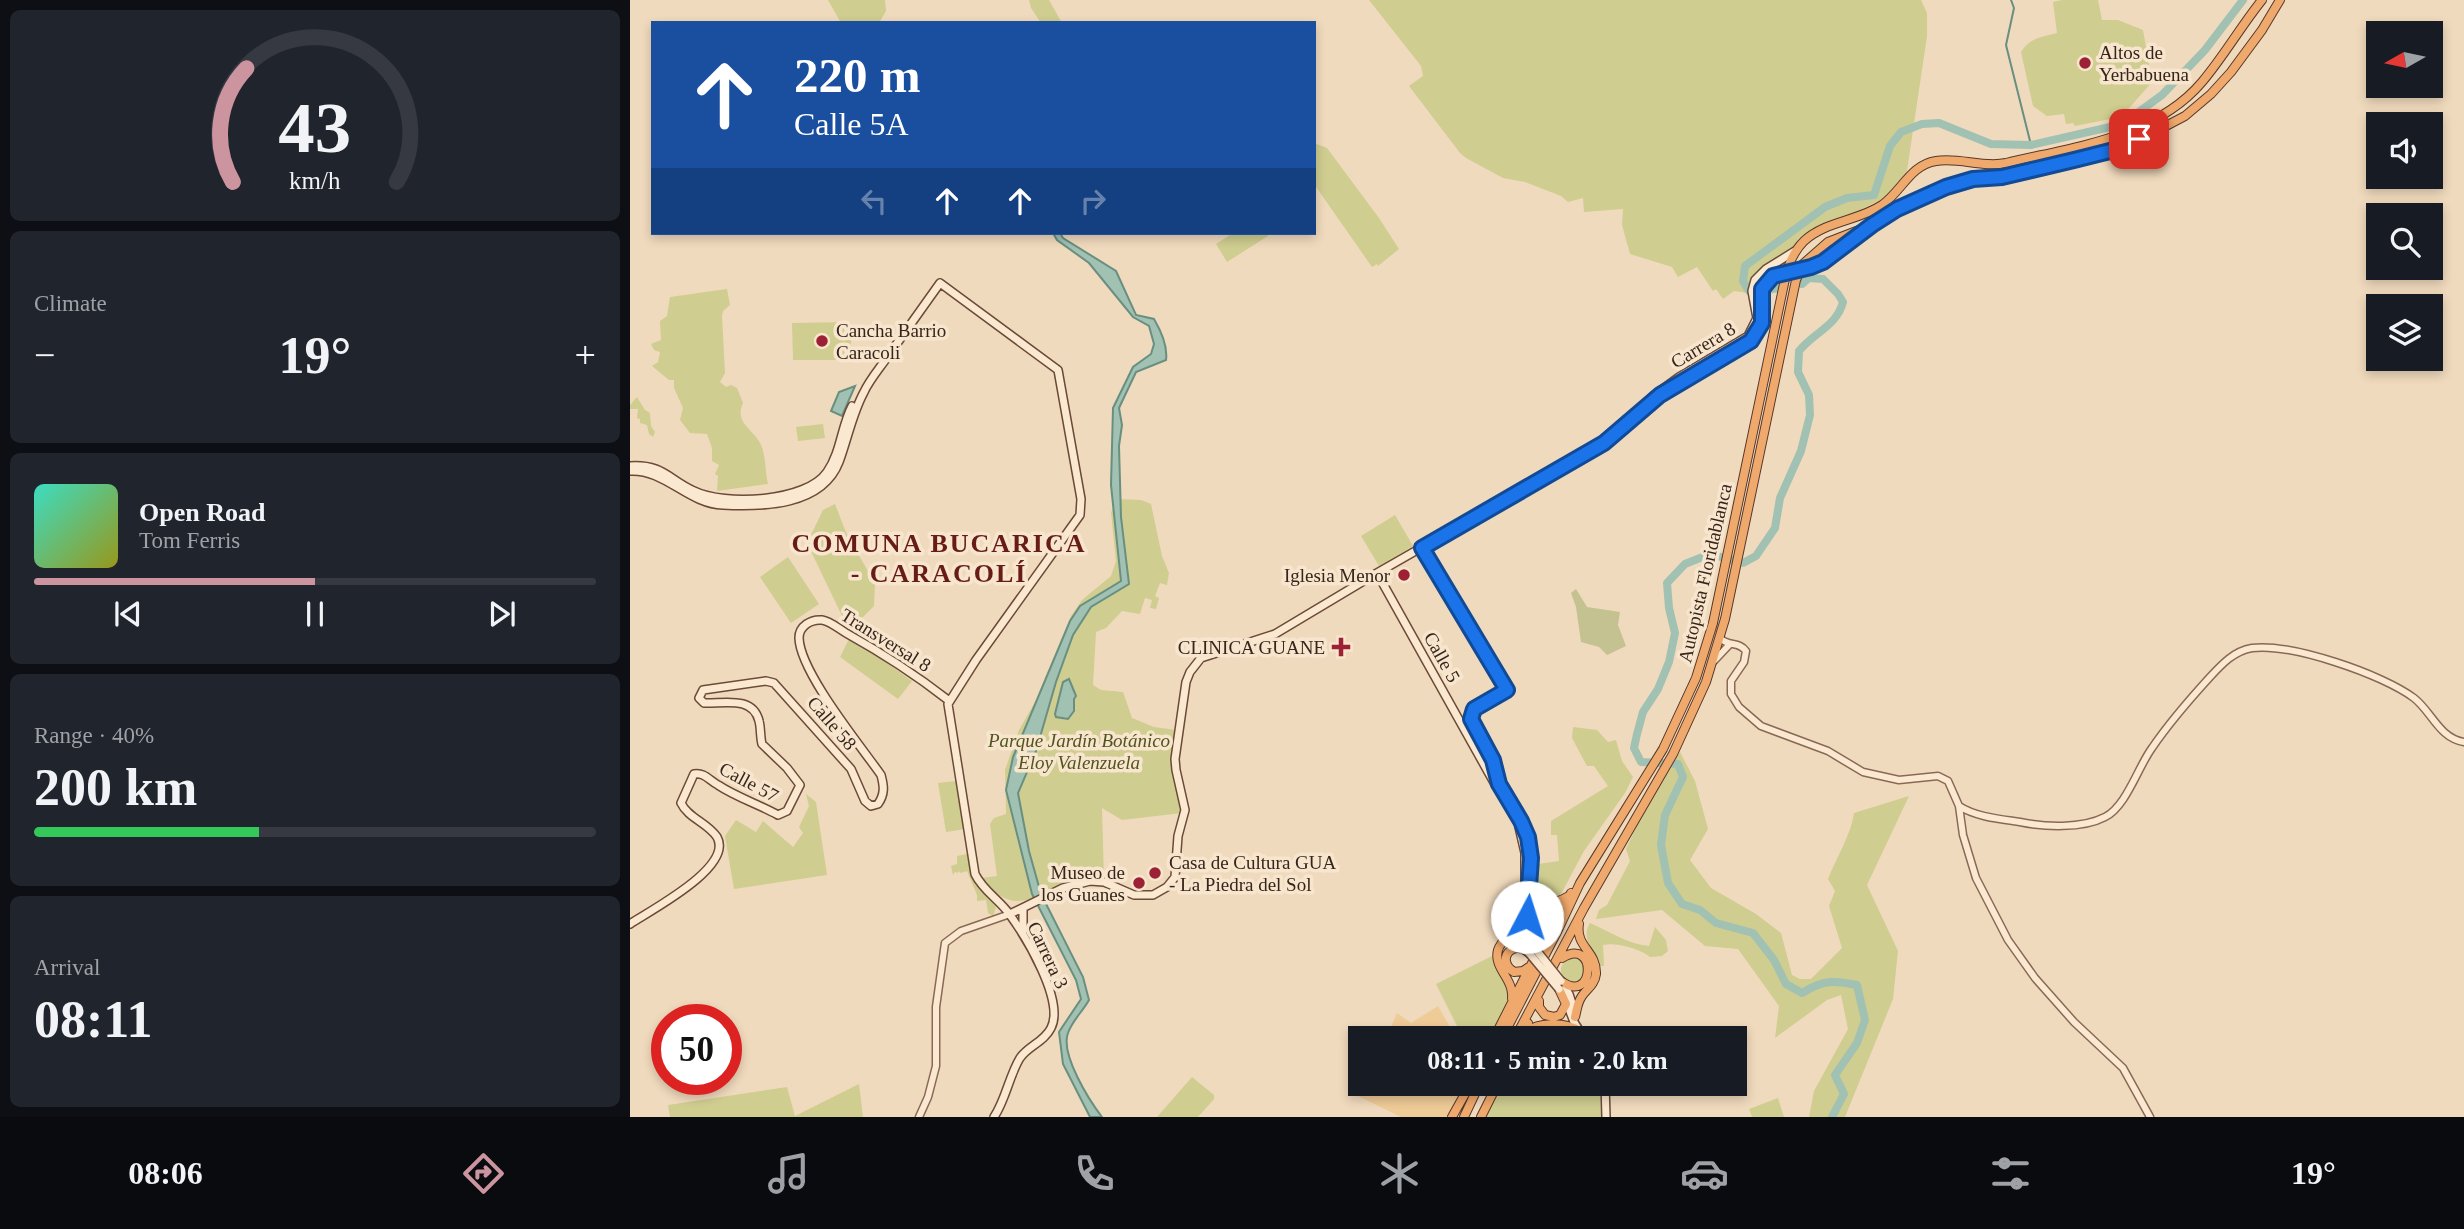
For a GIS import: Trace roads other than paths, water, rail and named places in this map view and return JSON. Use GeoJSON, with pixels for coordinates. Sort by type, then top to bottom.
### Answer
{"type":"FeatureCollection","features":[{"type":"Feature","properties":{"kind":"highway"},"geometry":{"type":"LineString","coordinates":[[1797,250],[1820,230],[1852,220],[1884,204],[1911,173],[1927,163],[1951,160],[2006,163],[2122,134],[2169,110],[2201,83],[2262,0]]}},
{"type":"Feature","properties":{"kind":"highway"},"geometry":{"type":"LineString","coordinates":[[1872,225],[1897,209],[1946,187],[1978,178],[2002,177],[2126,147],[2185,116],[2231,72],[2280,0]]}},
{"type":"Feature","properties":{"kind":"highway","name":"Autopista Floridablanca"},"geometry":{"type":"LineString","coordinates":[[1525,1026],[1587,904],[1673,754],[1713,663],[1739,554],[1796,280],[1803,264],[1819,248],[1840,236],[1872,225]]}},
{"type":"Feature","properties":{"kind":"highway","name":"Autopista Floridablanca"},"geometry":{"type":"LineString","coordinates":[[1505,1026],[1558,932],[1580,883],[1664,749],[1696,678],[1713,623],[1786,275],[1797,250]]}},
{"type":"Feature","properties":{"kind":"highway"},"geometry":{"type":"LineString","coordinates":[[1530,883],[1533,891],[1544,900],[1557,901],[1569,895]]}},
{"type":"Feature","properties":{"kind":"highway"},"geometry":{"type":"LineString","coordinates":[[1501,1026],[1569,895],[1580,883]]}},
{"type":"Feature","properties":{"kind":"highway"},"geometry":{"type":"LineString","coordinates":[[1525,1026],[1562,958],[1587,904]]}},
{"type":"Feature","properties":{"kind":"highway"},"geometry":{"type":"LineString","coordinates":[[1511,1003],[1511,987],[1499,965],[1498,954],[1502,943],[1534,910],[1545,909],[1552,917],[1551,928]]}},
{"type":"Feature","properties":{"kind":"highway"},"geometry":{"type":"LineString","coordinates":[[1575,1017],[1579,1000],[1594,982],[1596,973],[1592,957],[1578,938],[1579,924]]}},
{"type":"Feature","properties":{"kind":"highway"},"geometry":{"type":"LineString","coordinates":[[1531,950],[1515,947],[1507,953],[1505,962],[1508,968],[1517,972],[1531,965]]}},
{"type":"Feature","properties":{"kind":"highway"},"geometry":{"type":"LineString","coordinates":[[1539,1001],[1539,1007],[1545,1014],[1550,1017],[1559,1015],[1566,1004],[1560,985],[1579,986],[1588,977],[1588,965],[1580,956],[1574,954],[1562,958]]}},
{"type":"Feature","properties":{"kind":"highway"},"geometry":{"type":"LineString","coordinates":[[1536,1026],[1568,1026]]}},
{"type":"Feature","properties":{"kind":"highway"},"geometry":{"type":"LineString","coordinates":[[1453,1117],[1465,1096]]}},
{"type":"Feature","properties":{"kind":"highway"},"geometry":{"type":"LineString","coordinates":[[1464,1117],[1474,1096]]}},
{"type":"Feature","properties":{"kind":"highway"},"geometry":{"type":"LineString","coordinates":[[1475,1117],[1486,1096]]}},
{"type":"Feature","properties":{"kind":"highway"},"geometry":{"type":"LineString","coordinates":[[1481,1117],[1492,1096]]}},
{"type":"Feature","properties":{"kind":"main road","name":"Carrera 8"},"geometry":{"type":"LineString","coordinates":[[1618,431],[1622,423],[1660,389],[1748,336],[1755,325],[1762,289],[1773,276],[1823,262],[1872,225]]}},
{"type":"Feature","properties":{"kind":"main road"},"geometry":{"type":"LineString","coordinates":[[1764,270],[1797,250]]}},
{"type":"Feature","properties":{"kind":"main road"},"geometry":{"type":"LineString","coordinates":[[1764,270],[1786,275]]}},
{"type":"Feature","properties":{"kind":"main road","name":"Carrera 8"},"geometry":{"type":"LineString","coordinates":[[1022,908],[1068,887],[1090,881],[1104,882],[1134,895],[1146,896],[1161,892],[1175,877],[1178,836],[1185,810],[1175,759],[1186,682],[1189,671],[1201,658],[1275,634],[1604,443],[1660,395],[1751,341],[1763,318],[1757,306],[1753,285],[1764,270]]}},
{"type":"Feature","properties":{"kind":"main road"},"geometry":{"type":"LineString","coordinates":[[630,466],[648,466],[665,472],[695,492],[717,498],[778,496],[803,490],[817,483],[825,475],[841,442],[847,414],[855,400],[940,283],[1059,370],[1082,506],[1080,516],[948,700]]}},
{"type":"Feature","properties":{"kind":"main road"},"geometry":{"type":"LineString","coordinates":[[630,471],[642,471],[660,477],[686,494],[713,505],[769,503],[801,498],[831,478],[839,464],[852,415],[865,389]]}},
{"type":"Feature","properties":{"kind":"main road","name":"Calle 5"},"geometry":{"type":"LineString","coordinates":[[1422,548],[1507,690],[1474,709],[1472,723],[1493,760],[1499,784],[1528,837],[1530,883],[1522,936],[1531,950]]}},
{"type":"Feature","properties":{"kind":"main road","name":"Calle 5"},"geometry":{"type":"LineString","coordinates":[[1377,573],[1517,822],[1526,864],[1524,918]]}},
{"type":"Feature","properties":{"kind":"main road","name":"Transversal 8"},"geometry":{"type":"LineString","coordinates":[[804,626],[811,622],[824,621],[887,657],[948,700]]}},
{"type":"Feature","properties":{"kind":"main road","name":"Calle 58"},"geometry":{"type":"LineString","coordinates":[[782,814],[800,785],[788,768],[762,744],[760,723],[752,708],[740,703],[704,703],[699,698],[701,691],[766,681],[774,683],[851,769],[865,802],[871,806],[878,804],[883,797],[881,775],[813,674],[801,647],[800,632],[804,626]]}},
{"type":"Feature","properties":{"kind":"main road","name":"Carrera 3"},"geometry":{"type":"LineString","coordinates":[[948,700],[975,874],[985,889],[1011,914],[1023,934],[1055,1009],[1054,1020],[1046,1036],[1020,1059],[994,1117]]}},
{"type":"Feature","properties":{"kind":"main road","name":"Calle 57"},"geometry":{"type":"LineString","coordinates":[[630,924],[699,878],[717,857],[720,847],[718,839],[710,829],[685,810],[681,803],[691,777],[697,772],[730,793],[753,801],[778,815],[782,814]]}},
{"type":"Feature","properties":{"kind":"main road"},"geometry":{"type":"LineString","coordinates":[[999,900],[1022,908]]}},
{"type":"Feature","properties":{"kind":"main road"},"geometry":{"type":"LineString","coordinates":[[1011,914],[1022,908]]}},
{"type":"Feature","properties":{"kind":"main road"},"geometry":{"type":"LineString","coordinates":[[1022,908],[1023,934]]}},
{"type":"Feature","properties":{"kind":"main road"},"geometry":{"type":"LineString","coordinates":[[1531,950],[1569,994],[1578,1026]]}},
{"type":"Feature","properties":{"kind":"main road"},"geometry":{"type":"LineString","coordinates":[[1560,985],[1578,1026]]}},
{"type":"Feature","properties":{"kind":"main road"},"geometry":{"type":"LineString","coordinates":[[1605,1096],[1606,1117]]}},
{"type":"Feature","properties":{"kind":"street"},"geometry":{"type":"LineString","coordinates":[[1720,638],[1730,644],[1742,646],[1746,657],[1731,681],[1731,694],[1735,702],[1754,721],[1773,731],[1828,751],[1863,772],[1899,780],[1942,777],[1952,787],[1976,878],[2008,940],[2035,978],[2074,1022],[2123,1068],[2150,1117]]}},
{"type":"Feature","properties":{"kind":"street"},"geometry":{"type":"LineString","coordinates":[[1713,663],[1730,644]]}},
{"type":"Feature","properties":{"kind":"street"},"geometry":{"type":"LineString","coordinates":[[1959,806],[1973,813],[2032,824],[2075,824],[2104,818],[2122,801],[2153,747],[2195,693],[2230,657],[2249,649],[2290,649],[2389,684],[2422,705],[2449,737],[2464,742]]}},
{"type":"Feature","properties":{"kind":"street"},"geometry":{"type":"LineString","coordinates":[[999,900],[999,919]]}},
{"type":"Feature","properties":{"kind":"street"},"geometry":{"type":"LineString","coordinates":[[919,1117],[928,1097],[936,1066],[935,1012],[945,943],[961,931],[1011,914]]}},
{"type":"Feature","properties":{"kind":"waterway"},"geometry":{"type":"LineString","coordinates":[[2011,0],[2014,8],[2006,45],[2031,145]]}},
{"type":"Feature","properties":{"kind":"waterway"},"geometry":{"type":"LineString","coordinates":[[1749,291],[1743,281],[1745,266],[1825,207],[1847,198],[1874,195],[1890,146],[1901,132],[1922,124],[1939,123],[1991,144],[2031,145],[2110,127],[2136,114],[2162,95],[2205,50],[2243,0]]}},
{"type":"Feature","properties":{"kind":"waterway"},"geometry":{"type":"LineString","coordinates":[[1802,284],[1809,278],[1823,279],[1843,302],[1836,317],[1799,351],[1798,372],[1809,395],[1810,415],[1801,451],[1780,498],[1775,528],[1756,556],[1743,563],[1710,554],[1685,564],[1667,583],[1675,633],[1669,662],[1658,689],[1643,712],[1634,748],[1641,762],[1678,764],[1683,777],[1665,815],[1661,845],[1668,883],[1682,904],[1700,910],[1716,923],[1753,933],[1774,960],[1786,984],[1802,993],[1828,982],[1857,985],[1865,1020],[1857,1043],[1835,1075],[1844,1094],[1832,1117]]}},
{"type":"Feature","properties":{"kind":"waterway"},"geometry":{"type":"LineString","coordinates":[[1768,290],[1778,288]]}},
{"type":"Feature","properties":{"kind":"place","name":"Altos de Yerbabuena"},"geometry":{"type":"Point","coordinates":[2085,63]}},
{"type":"Feature","properties":{"kind":"place","name":"Cancha Barrio Caracoli"},"geometry":{"type":"Point","coordinates":[822,341]}},
{"type":"Feature","properties":{"kind":"place","name":"Iglesia Menor"},"geometry":{"type":"Point","coordinates":[1404,575]}},
{"type":"Feature","properties":{"kind":"place","name":"CLINICA GUANE"},"geometry":{"type":"Point","coordinates":[1341,647]}},
{"type":"Feature","properties":{"kind":"place","name":"Casa de Cultura GUA - La Piedra del Sol"},"geometry":{"type":"Point","coordinates":[1155,873]}},
{"type":"Feature","properties":{"kind":"place","name":"Museo de los Guanes"},"geometry":{"type":"Point","coordinates":[1139,883]}},
{"type":"Feature","properties":{"kind":"district","name":"COMUNA BUCARICA - CARACOLÍ"},"geometry":{"type":"Point","coordinates":[939,558]}},
{"type":"Feature","properties":{"kind":"park label","name":"Parque Jardín Botánico Eloy Valenzuela"},"geometry":{"type":"Point","coordinates":[1079,751]}}]}
